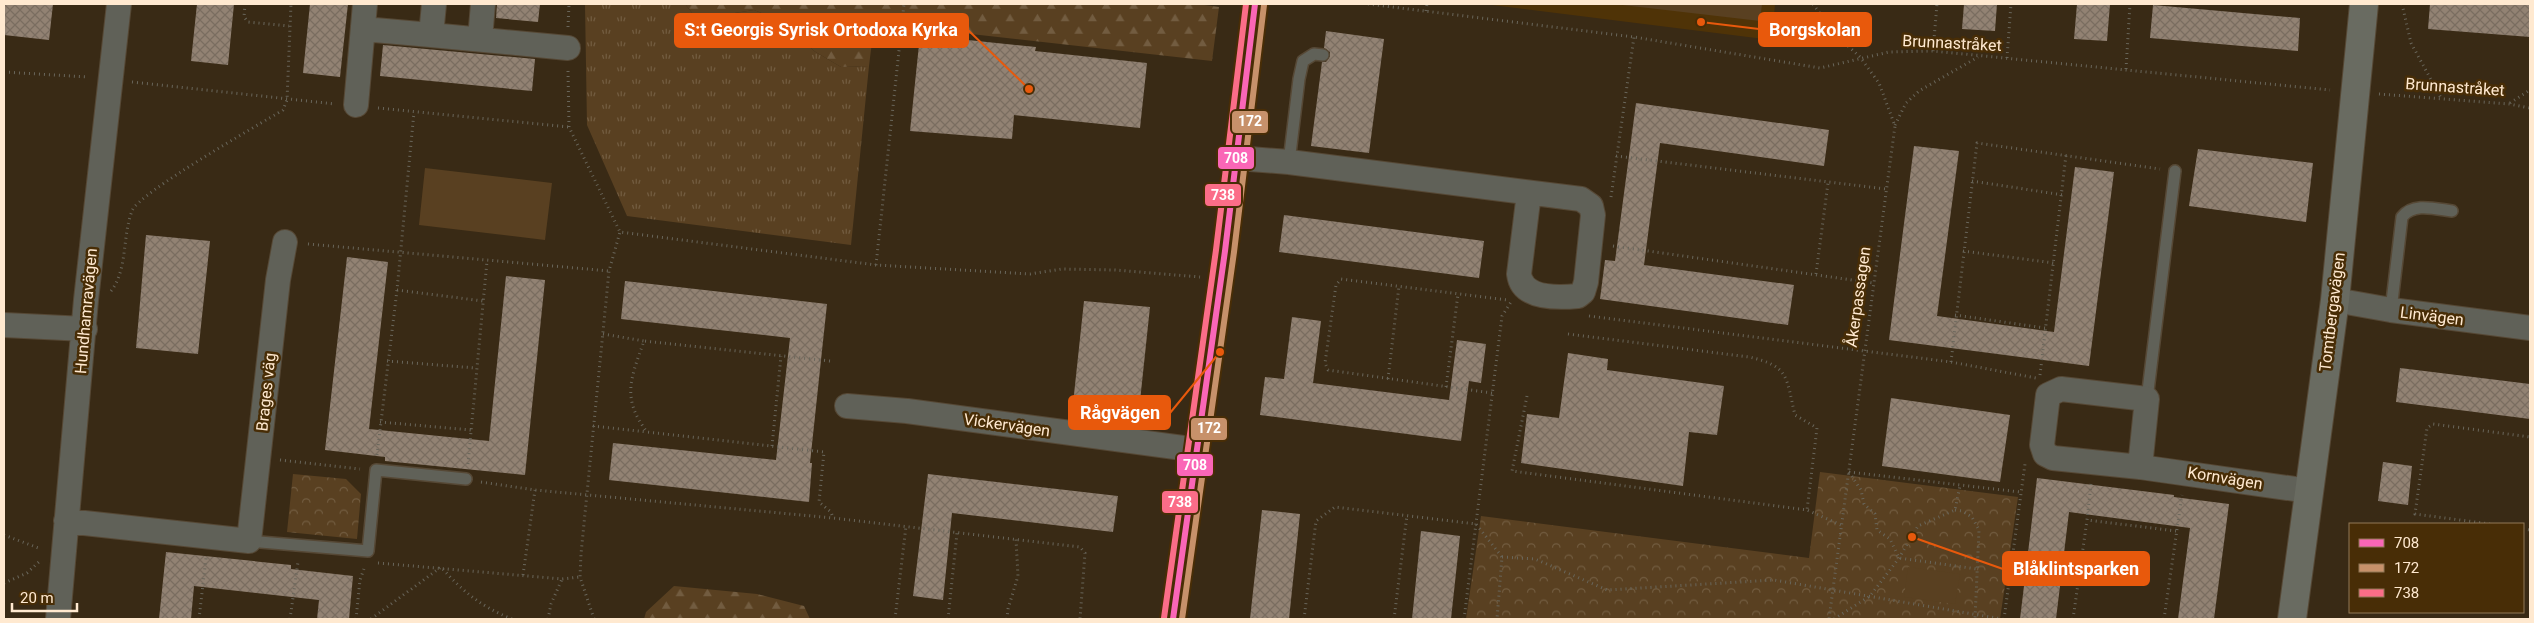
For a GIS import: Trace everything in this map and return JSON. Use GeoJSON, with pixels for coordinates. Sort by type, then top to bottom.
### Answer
{"type":"FeatureCollection","features":[{"type":"Feature","properties":{"kind":"street","name":"Hundhamravägen"},"geometry":{"type":"LineString","coordinates":[[58,619],[85,329],[119,4]]}},
{"type":"Feature","properties":{"kind":"street"},"geometry":{"type":"LineString","coordinates":[[356,105],[365,4]]}},
{"type":"Feature","properties":{"kind":"street"},"geometry":{"type":"LineString","coordinates":[[431,35],[434,4]]}},
{"type":"Feature","properties":{"kind":"street"},"geometry":{"type":"LineString","coordinates":[[480,39],[483,4]]}},
{"type":"Feature","properties":{"kind":"street"},"geometry":{"type":"LineString","coordinates":[[1173,619],[1198,450],[1256,4]]}},
{"type":"Feature","properties":{"kind":"street","name":"Tomtbergavägen"},"geometry":{"type":"LineString","coordinates":[[2292,619],[2335,300],[2364,4]]}},
{"type":"Feature","properties":{"kind":"street"},"geometry":{"type":"LineString","coordinates":[[363,29],[568,48]]}},
{"type":"Feature","properties":{"kind":"street"},"geometry":{"type":"LineString","coordinates":[[1236,158],[1288,162],[1582,199],[1591,206],[1593,215],[1586,282],[1583,292],[1578,296],[1536,294],[1525,290],[1520,283],[1519,274],[1529,193]]}},
{"type":"Feature","properties":{"kind":"street","name":"Brages väg"},"geometry":{"type":"LineString","coordinates":[[249,541],[278,280],[285,242]]}},
{"type":"Feature","properties":{"kind":"street","name":"Linvägen"},"geometry":{"type":"LineString","coordinates":[[2335,300],[2391,310],[2530,328]]}},
{"type":"Feature","properties":{"kind":"street"},"geometry":{"type":"LineString","coordinates":[[4,325],[85,329]]}},
{"type":"Feature","properties":{"kind":"street","name":"Kornvägen"},"geometry":{"type":"LineString","coordinates":[[2147,399],[2061,389],[2048,395],[2042,445],[2045,454],[2053,458],[2186,472],[2309,491]]}},
{"type":"Feature","properties":{"kind":"street"},"geometry":{"type":"LineString","coordinates":[[2140,467],[2147,399]]}},
{"type":"Feature","properties":{"kind":"street","name":"Vickervägen"},"geometry":{"type":"LineString","coordinates":[[847,406],[907,411],[1198,450]]}},
{"type":"Feature","properties":{"kind":"street"},"geometry":{"type":"LineString","coordinates":[[66,521],[249,541]]}},
{"type":"Feature","properties":{"kind":"lane"},"geometry":{"type":"LineString","coordinates":[[1288,162],[1299,79],[1304,61],[1314,54],[1323,55]]}},
{"type":"Feature","properties":{"kind":"lane"},"geometry":{"type":"LineString","coordinates":[[2147,399],[2175,172]]}},
{"type":"Feature","properties":{"kind":"lane"},"geometry":{"type":"LineString","coordinates":[[2391,310],[2402,217],[2406,211],[2413,208],[2452,211]]}},
{"type":"Feature","properties":{"kind":"lane"},"geometry":{"type":"LineString","coordinates":[[249,541],[368,552],[376,470],[466,479]]}},
{"type":"Feature","properties":{"kind":"path"},"geometry":{"type":"LineString","coordinates":[[245,4],[244,17],[248,22],[289,26]]}},
{"type":"Feature","properties":{"kind":"path"},"geometry":{"type":"LineString","coordinates":[[108,294],[119,280],[132,210],[154,189],[283,110],[287,100],[291,4]]}},
{"type":"Feature","properties":{"kind":"path"},"geometry":{"type":"LineString","coordinates":[[876,265],[904,4]]}},
{"type":"Feature","properties":{"kind":"path","name":"Brunnastråket"},"geometry":{"type":"LineString","coordinates":[[1368,4],[1634,38],[1820,68],[1860,57],[1890,52],[1934,51],[2330,90]]}},
{"type":"Feature","properties":{"kind":"path"},"geometry":{"type":"LineString","coordinates":[[1426,11],[1427,4]]}},
{"type":"Feature","properties":{"kind":"path","name":"Åkerpassagen"},"geometry":{"type":"LineString","coordinates":[[1813,4],[1834,33],[1860,57],[1879,83],[1895,126],[1829,619]]}},
{"type":"Feature","properties":{"kind":"path"},"geometry":{"type":"LineString","coordinates":[[1934,51],[1938,4]]}},
{"type":"Feature","properties":{"kind":"path"},"geometry":{"type":"LineString","coordinates":[[2007,58],[2011,4]]}},
{"type":"Feature","properties":{"kind":"path"},"geometry":{"type":"LineString","coordinates":[[2126,69],[2130,4]]}},
{"type":"Feature","properties":{"kind":"path"},"geometry":{"type":"LineString","coordinates":[[2402,4],[2411,43],[2441,99]]}},
{"type":"Feature","properties":{"kind":"path"},"geometry":{"type":"LineString","coordinates":[[1610,205],[1634,38]]}},
{"type":"Feature","properties":{"kind":"path"},"geometry":{"type":"LineString","coordinates":[[1895,126],[1906,103],[1919,91],[1980,56]]}},
{"type":"Feature","properties":{"kind":"path"},"geometry":{"type":"LineString","coordinates":[[4,72],[89,77]]}},
{"type":"Feature","properties":{"kind":"path"},"geometry":{"type":"LineString","coordinates":[[2509,104],[2530,90]]}},
{"type":"Feature","properties":{"kind":"path","name":"Brunnastråket"},"geometry":{"type":"LineString","coordinates":[[2378,94],[2509,104],[2530,108]]}},
{"type":"Feature","properties":{"kind":"path"},"geometry":{"type":"LineString","coordinates":[[259,457],[376,470],[387,361],[397,290],[414,112]]}},
{"type":"Feature","properties":{"kind":"path"},"geometry":{"type":"LineString","coordinates":[[569,127],[620,232],[609,271],[586,496],[580,577],[594,619]]}},
{"type":"Feature","properties":{"kind":"path"},"geometry":{"type":"LineString","coordinates":[[1951,362],[1976,143],[2175,172]]}},
{"type":"Feature","properties":{"kind":"path"},"geometry":{"type":"LineString","coordinates":[[1616,156],[1828,184],[1886,189]]}},
{"type":"Feature","properties":{"kind":"path"},"geometry":{"type":"LineString","coordinates":[[1972,181],[2063,195]]}},
{"type":"Feature","properties":{"kind":"path"},"geometry":{"type":"LineString","coordinates":[[1816,274],[1828,184]]}},
{"type":"Feature","properties":{"kind":"path"},"geometry":{"type":"LineString","coordinates":[[620,232],[876,265],[1030,274],[1062,269],[1115,270],[1203,278]]}},
{"type":"Feature","properties":{"kind":"path"},"geometry":{"type":"LineString","coordinates":[[285,242],[609,271]]}},
{"type":"Feature","properties":{"kind":"path"},"geometry":{"type":"LineString","coordinates":[[1605,245],[1873,283]]}},
{"type":"Feature","properties":{"kind":"path"},"geometry":{"type":"LineString","coordinates":[[1963,251],[2054,263]]}},
{"type":"Feature","properties":{"kind":"path"},"geometry":{"type":"LineString","coordinates":[[487,261],[466,479],[586,496],[833,518],[1080,547],[1084,552],[1080,619]]}},
{"type":"Feature","properties":{"kind":"path"},"geometry":{"type":"LineString","coordinates":[[1492,393],[1328,370],[1325,363],[1336,285],[1341,279],[1519,303]]}},
{"type":"Feature","properties":{"kind":"path"},"geometry":{"type":"LineString","coordinates":[[1388,379],[1399,286]]}},
{"type":"Feature","properties":{"kind":"path"},"geometry":{"type":"LineString","coordinates":[[397,290],[483,301]]}},
{"type":"Feature","properties":{"kind":"path"},"geometry":{"type":"LineString","coordinates":[[1446,387],[1458,294]]}},
{"type":"Feature","properties":{"kind":"path"},"geometry":{"type":"LineString","coordinates":[[1464,619],[1502,316],[1512,301]]}},
{"type":"Feature","properties":{"kind":"path"},"geometry":{"type":"LineString","coordinates":[[1596,317],[1597,308]]}},
{"type":"Feature","properties":{"kind":"path"},"geometry":{"type":"LineString","coordinates":[[1955,315],[2045,328]]}},
{"type":"Feature","properties":{"kind":"path"},"geometry":{"type":"LineString","coordinates":[[1588,316],[1951,362],[2040,379]]}},
{"type":"Feature","properties":{"kind":"path"},"geometry":{"type":"LineString","coordinates":[[602,334],[644,341],[830,361]]}},
{"type":"Feature","properties":{"kind":"path"},"geometry":{"type":"LineString","coordinates":[[1568,334],[1749,357],[1769,362],[1785,374],[1795,415],[1817,428],[1807,510]]}},
{"type":"Feature","properties":{"kind":"path"},"geometry":{"type":"LineString","coordinates":[[644,341],[629,387],[634,410],[648,432]]}},
{"type":"Feature","properties":{"kind":"path"},"geometry":{"type":"LineString","coordinates":[[772,446],[781,356]]}},
{"type":"Feature","properties":{"kind":"path"},"geometry":{"type":"LineString","coordinates":[[387,361],[476,368]]}},
{"type":"Feature","properties":{"kind":"path"},"geometry":{"type":"LineString","coordinates":[[1527,396],[1512,471],[1807,510],[1841,525]]}},
{"type":"Feature","properties":{"kind":"path"},"geometry":{"type":"LineString","coordinates":[[380,422],[472,430]]}},
{"type":"Feature","properties":{"kind":"path"},"geometry":{"type":"LineString","coordinates":[[2482,523],[2415,514],[2427,428],[2433,424],[2530,437]]}},
{"type":"Feature","properties":{"kind":"path"},"geometry":{"type":"LineString","coordinates":[[593,426],[824,452],[819,502],[831,512],[833,518]]}},
{"type":"Feature","properties":{"kind":"path"},"geometry":{"type":"LineString","coordinates":[[1848,472],[2020,492]]}},
{"type":"Feature","properties":{"kind":"path"},"geometry":{"type":"LineString","coordinates":[[1848,472],[1861,490],[1863,502],[1875,514],[1877,530],[1890,540],[1899,558]]}},
{"type":"Feature","properties":{"kind":"path"},"geometry":{"type":"LineString","coordinates":[[2164,619],[2186,472]]}},
{"type":"Feature","properties":{"kind":"path"},"geometry":{"type":"LineString","coordinates":[[2073,619],[2092,475]]}},
{"type":"Feature","properties":{"kind":"path"},"geometry":{"type":"LineString","coordinates":[[1955,510],[1960,486]]}},
{"type":"Feature","properties":{"kind":"path"},"geometry":{"type":"LineString","coordinates":[[523,576],[535,490]]}},
{"type":"Feature","properties":{"kind":"path"},"geometry":{"type":"LineString","coordinates":[[1304,619],[1316,521],[1335,507],[1476,524],[1502,557],[1496,619]]}},
{"type":"Feature","properties":{"kind":"path"},"geometry":{"type":"LineString","coordinates":[[1834,619],[1870,596],[1899,558],[1918,526],[1955,510],[1972,517],[1978,525],[1980,535],[1976,569],[1975,618]]}},
{"type":"Feature","properties":{"kind":"path"},"geometry":{"type":"LineString","coordinates":[[1394,619],[1407,515]]}},
{"type":"Feature","properties":{"kind":"path"},"geometry":{"type":"LineString","coordinates":[[2087,520],[2176,532]]}},
{"type":"Feature","properties":{"kind":"path"},"geometry":{"type":"LineString","coordinates":[[895,619],[906,526]]}},
{"type":"Feature","properties":{"kind":"path"},"geometry":{"type":"LineString","coordinates":[[948,619],[957,532]]}},
{"type":"Feature","properties":{"kind":"path"},"geometry":{"type":"LineString","coordinates":[[4,535],[50,552]]}},
{"type":"Feature","properties":{"kind":"path"},"geometry":{"type":"LineString","coordinates":[[199,619],[209,537]]}},
{"type":"Feature","properties":{"kind":"path"},"geometry":{"type":"LineString","coordinates":[[1007,619],[1008,609],[1018,576],[1016,540]]}},
{"type":"Feature","properties":{"kind":"path"},"geometry":{"type":"LineString","coordinates":[[290,619],[300,546]]}},
{"type":"Feature","properties":{"kind":"path"},"geometry":{"type":"LineString","coordinates":[[4,583],[27,573],[44,557]]}},
{"type":"Feature","properties":{"kind":"path"},"geometry":{"type":"LineString","coordinates":[[1502,557],[1535,560],[1607,590],[1774,580],[1870,596],[1975,618],[2002,619]]}},
{"type":"Feature","properties":{"kind":"path"},"geometry":{"type":"LineString","coordinates":[[1899,558],[1976,569]]}},
{"type":"Feature","properties":{"kind":"path"},"geometry":{"type":"LineString","coordinates":[[356,619],[360,580],[367,562]]}},
{"type":"Feature","properties":{"kind":"path"},"geometry":{"type":"LineString","coordinates":[[376,562],[562,580],[580,577]]}},
{"type":"Feature","properties":{"kind":"path"},"geometry":{"type":"LineString","coordinates":[[371,619],[440,567]]}},
{"type":"Feature","properties":{"kind":"path"},"geometry":{"type":"LineString","coordinates":[[440,567],[462,591],[493,612],[512,619]]}},
{"type":"Feature","properties":{"kind":"path"},"geometry":{"type":"LineString","coordinates":[[548,619],[551,604],[562,580]]}},
{"type":"Feature","properties":{"kind":"shaded area"},"geometry":{"type":"Polygon","coordinates":[[[1484,4],[1775,4],[1772,40],[1484,4]]]}},
{"type":"Feature","properties":{"kind":"green space"},"geometry":{"type":"Polygon","coordinates":[[[585,4],[685,4],[693,14],[728,14],[754,10],[786,23],[814,51],[841,67],[869,66],[851,245],[627,216],[587,125],[585,4]]]}},
{"type":"Feature","properties":{"kind":"green space"},"geometry":{"type":"Polygon","coordinates":[[[685,4],[1197,4],[1219,7],[1212,61],[908,27],[874,25],[869,66],[841,67],[814,51],[786,23],[754,10],[728,14],[693,14],[685,4]]]}},
{"type":"Feature","properties":{"kind":"green space"},"geometry":{"type":"Polygon","coordinates":[[[1614,4],[1762,4],[1760,21],[1614,4]]]}},
{"type":"Feature","properties":{"kind":"green space"},"geometry":{"type":"Polygon","coordinates":[[[425,168],[552,183],[545,240],[419,225],[425,168]]]}},
{"type":"Feature","properties":{"kind":"green space"},"geometry":{"type":"Polygon","coordinates":[[[1820,472],[2018,497],[2000,619],[1466,619],[1481,516],[1809,558],[1820,472]]]}},
{"type":"Feature","properties":{"kind":"green space"},"geometry":{"type":"Polygon","coordinates":[[[293,474],[346,479],[361,494],[357,539],[287,532],[293,474]]]}},
{"type":"Feature","properties":{"kind":"green space"},"geometry":{"type":"Polygon","coordinates":[[[1908,567],[1960,574],[1955,604],[1904,597],[1908,567]]]}},
{"type":"Feature","properties":{"kind":"green space"},"geometry":{"type":"Polygon","coordinates":[[[674,586],[757,594],[804,606],[810,619],[644,619],[646,612],[674,586]]]}},
{"type":"Feature","properties":{"kind":"building"},"geometry":{"type":"Polygon","coordinates":[[[4,4],[53,4],[49,40],[4,35],[4,4]]]}},
{"type":"Feature","properties":{"kind":"building"},"geometry":{"type":"Polygon","coordinates":[[[197,4],[234,4],[228,65],[191,61],[197,4]]]}},
{"type":"Feature","properties":{"kind":"building"},"geometry":{"type":"Polygon","coordinates":[[[310,4],[348,4],[340,77],[303,73],[310,4]]]}},
{"type":"Feature","properties":{"kind":"building"},"geometry":{"type":"Polygon","coordinates":[[[497,4],[540,4],[538,22],[496,18],[497,4]]]}},
{"type":"Feature","properties":{"kind":"building"},"geometry":{"type":"Polygon","coordinates":[[[1964,4],[1997,4],[1995,31],[1962,29],[1964,4]]]}},
{"type":"Feature","properties":{"kind":"building"},"geometry":{"type":"Polygon","coordinates":[[[2077,4],[2110,4],[2107,41],[2074,39],[2077,4]]]}},
{"type":"Feature","properties":{"kind":"building"},"geometry":{"type":"Polygon","coordinates":[[[2430,4],[2530,4],[2530,37],[2428,29],[2430,4]]]}},
{"type":"Feature","properties":{"kind":"building"},"geometry":{"type":"Polygon","coordinates":[[[2153,5],[2300,18],[2298,51],[2150,38],[2153,5]]]}},
{"type":"Feature","properties":{"kind":"building"},"geometry":{"type":"Polygon","coordinates":[[[1326,31],[1384,39],[1369,153],[1311,146],[1322,62],[1326,62],[1330,56],[1330,52],[1324,48],[1326,31]]]}},
{"type":"Feature","properties":{"kind":"building"},"geometry":{"type":"Polygon","coordinates":[[[920,35],[1036,47],[1035,51],[1147,63],[1140,128],[1014,115],[1012,139],[910,131],[920,35]]]}},
{"type":"Feature","properties":{"kind":"building"},"geometry":{"type":"Polygon","coordinates":[[[383,45],[535,59],[532,91],[380,76],[383,45]]]}},
{"type":"Feature","properties":{"kind":"building"},"geometry":{"type":"Polygon","coordinates":[[[1636,103],[1829,130],[1824,166],[1660,143],[1644,265],[1794,285],[1788,325],[1600,299],[1605,260],[1615,261],[1636,103]]]}},
{"type":"Feature","properties":{"kind":"building"},"geometry":{"type":"Polygon","coordinates":[[[1914,146],[1959,151],[1937,316],[2054,332],[2075,167],[2114,172],[2089,366],[1889,340],[1914,146]]]}},
{"type":"Feature","properties":{"kind":"building"},"geometry":{"type":"Polygon","coordinates":[[[2198,149],[2313,163],[2306,222],[2189,206],[2198,149]]]}},
{"type":"Feature","properties":{"kind":"building"},"geometry":{"type":"Polygon","coordinates":[[[1284,215],[1484,241],[1479,278],[1279,252],[1284,215]]]}},
{"type":"Feature","properties":{"kind":"building"},"geometry":{"type":"Polygon","coordinates":[[[146,235],[210,241],[198,354],[136,348],[146,235]]]}},
{"type":"Feature","properties":{"kind":"building"},"geometry":{"type":"Polygon","coordinates":[[[347,257],[388,262],[369,429],[489,441],[506,276],[545,280],[525,475],[385,461],[385,457],[325,450],[347,257]]]}},
{"type":"Feature","properties":{"kind":"building"},"geometry":{"type":"Polygon","coordinates":[[[625,281],[827,304],[810,463],[812,463],[809,502],[609,480],[613,443],[776,460],[790,338],[621,319],[625,281]]]}},
{"type":"Feature","properties":{"kind":"building"},"geometry":{"type":"Polygon","coordinates":[[[1084,301],[1150,307],[1138,420],[1072,413],[1084,301]]]}},
{"type":"Feature","properties":{"kind":"building"},"geometry":{"type":"Polygon","coordinates":[[[1292,317],[1321,321],[1313,383],[1449,400],[1457,340],[1486,344],[1481,383],[1469,381],[1461,441],[1260,415],[1265,377],[1284,379],[1292,317]]]}},
{"type":"Feature","properties":{"kind":"building"},"geometry":{"type":"Polygon","coordinates":[[[1568,353],[1608,359],[1607,370],[1724,386],[1717,435],[1689,432],[1683,486],[1521,463],[1527,414],[1559,418],[1568,353]]]}},
{"type":"Feature","properties":{"kind":"building"},"geometry":{"type":"Polygon","coordinates":[[[2400,368],[2530,384],[2530,419],[2396,402],[2400,368]]]}},
{"type":"Feature","properties":{"kind":"building"},"geometry":{"type":"Polygon","coordinates":[[[1891,398],[2010,415],[2000,482],[1882,466],[1891,398]]]}},
{"type":"Feature","properties":{"kind":"building"},"geometry":{"type":"Polygon","coordinates":[[[2383,462],[2412,466],[2408,505],[2378,501],[2383,462]]]}},
{"type":"Feature","properties":{"kind":"building"},"geometry":{"type":"Polygon","coordinates":[[[928,474],[1118,496],[1113,532],[952,513],[943,600],[913,596],[928,474]]]}},
{"type":"Feature","properties":{"kind":"building"},"geometry":{"type":"Polygon","coordinates":[[[2037,478],[2174,495],[2174,497],[2229,504],[2214,619],[2178,619],[2190,528],[2069,512],[2056,619],[2020,619],[2037,478]]]}},
{"type":"Feature","properties":{"kind":"building"},"geometry":{"type":"Polygon","coordinates":[[[1262,510],[1300,514],[1289,619],[1250,619],[1262,510]]]}},
{"type":"Feature","properties":{"kind":"building"},"geometry":{"type":"Polygon","coordinates":[[[1421,531],[1460,536],[1451,619],[1412,619],[1421,531]]]}},
{"type":"Feature","properties":{"kind":"building"},"geometry":{"type":"Polygon","coordinates":[[[166,552],[291,565],[291,569],[353,576],[349,619],[317,619],[319,600],[194,586],[191,619],[159,619],[166,552]]]}},
{"type":"Feature","properties":{"kind":"transit line","name":"738"},"geometry":{"type":"LineString","coordinates":[[1164,618],[1216,250],[1246,4]]}},
{"type":"Feature","properties":{"kind":"transit line","name":"708"},"geometry":{"type":"LineString","coordinates":[[1173,619],[1225,251],[1255,4]]}},
{"type":"Feature","properties":{"kind":"transit line","name":"172"},"geometry":{"type":"LineString","coordinates":[[1182,619],[1234,252],[1264,5]]}},
{"type":"Feature","properties":{"kind":"place","name":"Borgskolan"},"geometry":{"type":"Point","coordinates":[1701,22]}},
{"type":"Feature","properties":{"kind":"place","name":"S:t Georgis Syrisk Ortodoxa Kyrka"},"geometry":{"type":"Point","coordinates":[1029,89]}},
{"type":"Feature","properties":{"kind":"place","name":"Rågvägen"},"geometry":{"type":"Point","coordinates":[1220,352]}},
{"type":"Feature","properties":{"kind":"place","name":"Blåklintsparken"},"geometry":{"type":"Point","coordinates":[1912,537]}}]}
